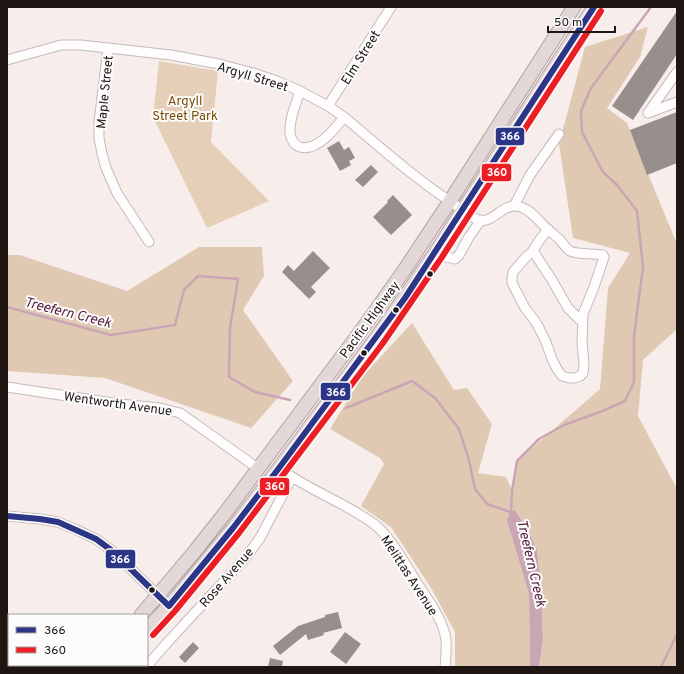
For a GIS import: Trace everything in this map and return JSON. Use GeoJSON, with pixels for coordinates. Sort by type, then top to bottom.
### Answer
{"type":"FeatureCollection","features":[{"type":"Feature","properties":{"kind":"highway","name":"Pacific Highway"},"geometry":{"type":"LineString","coordinates":[[142,614],[195,551],[259,469],[401,276],[574,7]]}},
{"type":"Feature","properties":{"kind":"highway","name":"Pacific Highway"},"geometry":{"type":"LineString","coordinates":[[148,628],[169,606],[233,528],[376,338],[435,253],[594,7]]}},
{"type":"Feature","properties":{"kind":"street","name":"Elm Street"},"geometry":{"type":"LineString","coordinates":[[328,106],[391,7]]}},
{"type":"Feature","properties":{"kind":"street","name":"Argyll Street"},"geometry":{"type":"LineString","coordinates":[[7,60],[61,45],[82,45],[171,55],[219,64],[277,81],[328,106],[344,117],[436,192],[473,218],[481,220]]}},
{"type":"Feature","properties":{"kind":"street","name":"Maple Street"},"geometry":{"type":"LineString","coordinates":[[108,48],[99,122],[102,154],[106,168],[117,193],[149,242]]}},
{"type":"Feature","properties":{"kind":"street"},"geometry":{"type":"LineString","coordinates":[[677,72],[648,113],[677,102]]}},
{"type":"Feature","properties":{"kind":"street"},"geometry":{"type":"LineString","coordinates":[[300,91],[291,127],[291,137],[297,146],[309,148],[320,143],[335,129],[344,117]]}},
{"type":"Feature","properties":{"kind":"street"},"geometry":{"type":"LineString","coordinates":[[514,206],[530,175],[559,134]]}},
{"type":"Feature","properties":{"kind":"street"},"geometry":{"type":"LineString","coordinates":[[435,253],[455,259],[481,220],[486,220],[507,208],[514,206],[530,212],[560,240],[569,250],[574,253],[603,255],[604,257],[594,287],[583,314],[583,373],[575,378],[562,376],[557,369],[538,326],[524,308],[512,283],[513,272],[533,251],[548,229]]}},
{"type":"Feature","properties":{"kind":"street"},"geometry":{"type":"LineString","coordinates":[[533,251],[568,308],[582,322]]}},
{"type":"Feature","properties":{"kind":"street","name":"Wentworth Avenue"},"geometry":{"type":"LineString","coordinates":[[7,387],[120,404],[160,408],[180,413],[259,469]]}},
{"type":"Feature","properties":{"kind":"street","name":"Melittas Avenue"},"geometry":{"type":"LineString","coordinates":[[279,468],[292,477],[360,514],[376,525],[390,540],[435,611],[444,628],[447,649],[445,667]]}},
{"type":"Feature","properties":{"kind":"street","name":"Rose Avenue"},"geometry":{"type":"LineString","coordinates":[[148,665],[247,556],[260,538],[292,477]]}},
{"type":"Feature","properties":{"kind":"street"},"geometry":{"type":"LineString","coordinates":[[7,516],[58,522],[96,539],[111,550],[169,606]]}},
{"type":"Feature","properties":{"kind":"green space","name":"Argyll Street Park"},"geometry":{"type":"Polygon","coordinates":[[[159,61],[218,71],[211,142],[269,201],[207,228],[153,117],[159,61]]]}},
{"type":"Feature","properties":{"kind":"shaded area"},"geometry":{"type":"Polygon","coordinates":[[[648,27],[640,57],[607,108],[627,123],[677,244],[677,329],[643,360],[638,416],[677,489],[677,667],[539,667],[543,640],[541,588],[537,550],[530,534],[515,510],[507,521],[529,594],[530,667],[455,667],[455,632],[431,588],[391,527],[361,506],[384,464],[380,458],[330,429],[362,377],[412,323],[454,390],[467,388],[492,424],[478,473],[506,477],[512,490],[517,461],[600,389],[608,288],[630,253],[573,238],[559,144],[585,47],[648,27]]]}},
{"type":"Feature","properties":{"kind":"shaded area"},"geometry":{"type":"Polygon","coordinates":[[[199,247],[262,247],[264,276],[243,310],[293,381],[251,428],[105,378],[7,371],[7,255],[20,255],[127,291],[199,247]]]}},
{"type":"Feature","properties":{"kind":"water"},"geometry":{"type":"Polygon","coordinates":[[[515,510],[530,534],[537,550],[541,588],[543,640],[539,667],[530,667],[529,594],[507,521],[510,512],[515,510]]]}},
{"type":"Feature","properties":{"kind":"building"},"geometry":{"type":"Polygon","coordinates":[[[677,11],[677,54],[633,120],[612,106],[677,11]]]}},
{"type":"Feature","properties":{"kind":"building"},"geometry":{"type":"Polygon","coordinates":[[[677,112],[677,163],[647,175],[630,130],[677,112]]]}},
{"type":"Feature","properties":{"kind":"building"},"geometry":{"type":"Polygon","coordinates":[[[339,141],[344,150],[349,147],[355,158],[349,161],[351,165],[340,171],[327,148],[339,141]]]}},
{"type":"Feature","properties":{"kind":"building"},"geometry":{"type":"Polygon","coordinates":[[[371,165],[378,172],[363,187],[355,180],[371,165]]]}},
{"type":"Feature","properties":{"kind":"building"},"geometry":{"type":"Polygon","coordinates":[[[393,195],[412,215],[391,235],[373,217],[393,195]]]}},
{"type":"Feature","properties":{"kind":"building"},"geometry":{"type":"Polygon","coordinates":[[[313,251],[330,268],[311,287],[316,292],[309,299],[282,272],[288,265],[294,271],[313,251]]]}},
{"type":"Feature","properties":{"kind":"building"},"geometry":{"type":"Polygon","coordinates":[[[338,612],[342,628],[323,633],[324,635],[308,640],[306,634],[280,655],[273,646],[298,626],[325,617],[325,615],[338,612]]]}},
{"type":"Feature","properties":{"kind":"building"},"geometry":{"type":"Polygon","coordinates":[[[345,632],[361,644],[346,664],[330,652],[345,632]]]}},
{"type":"Feature","properties":{"kind":"building"},"geometry":{"type":"Polygon","coordinates":[[[193,642],[199,648],[185,663],[179,657],[193,642]]]}},
{"type":"Feature","properties":{"kind":"building"},"geometry":{"type":"Polygon","coordinates":[[[270,658],[283,661],[282,667],[268,667],[270,658]]]}},
{"type":"Feature","properties":{"kind":"waterway"},"geometry":{"type":"LineString","coordinates":[[511,514],[512,491],[517,461],[539,439],[564,425],[625,401],[634,382],[634,336],[643,267],[637,211],[617,185],[603,172],[582,132],[581,111],[591,88],[651,7]]}},
{"type":"Feature","properties":{"kind":"waterway","name":"Treefern Creek"},"geometry":{"type":"LineString","coordinates":[[7,307],[111,335],[175,325],[184,290],[198,276],[238,279],[230,328],[229,377],[255,392],[290,400]]}},
{"type":"Feature","properties":{"kind":"waterway"},"geometry":{"type":"LineString","coordinates":[[346,408],[412,381],[435,398],[459,429],[469,460],[475,489],[487,504],[510,512]]}},
{"type":"Feature","properties":{"kind":"waterway"},"geometry":{"type":"LineString","coordinates":[[661,667],[677,634]]}},
{"type":"Feature","properties":{"kind":"transit line","name":"366"},"geometry":{"type":"LineString","coordinates":[[7,516],[58,522],[96,539],[111,550],[169,606],[233,528],[279,468],[405,298],[594,7]]}},
{"type":"Feature","properties":{"kind":"transit line","name":"360"},"geometry":{"type":"LineString","coordinates":[[153,635],[175,611],[239,533],[383,343],[442,257],[601,11]]}}]}
